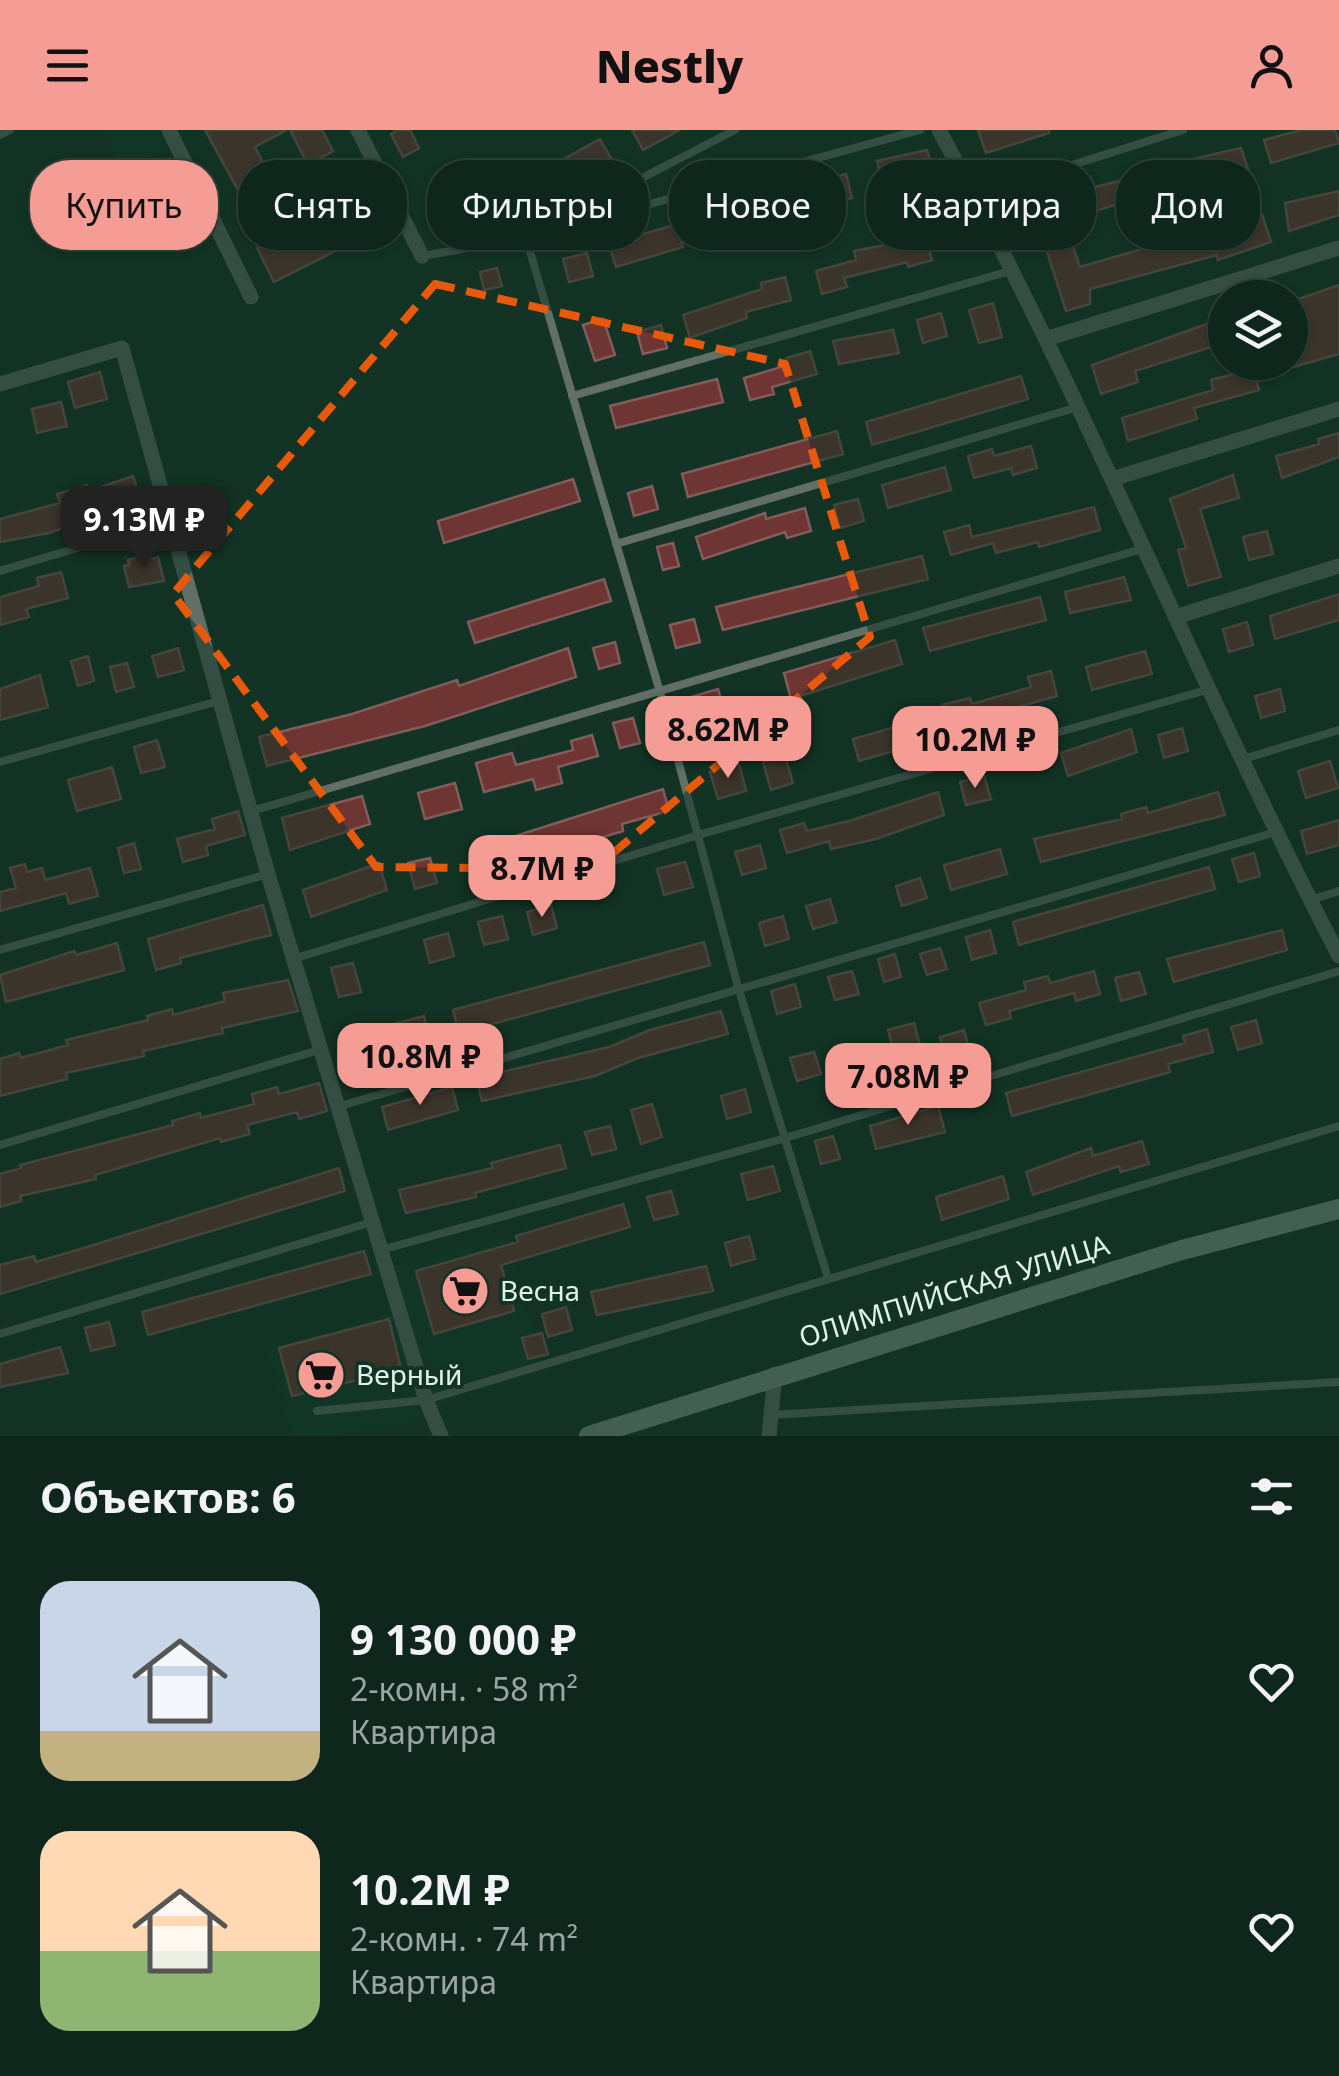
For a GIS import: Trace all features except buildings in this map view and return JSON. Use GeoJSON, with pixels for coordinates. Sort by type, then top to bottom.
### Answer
{"type":"FeatureCollection","features":[{"type":"Feature","properties":{"kind":"street"},"geometry":{"type":"LineString","coordinates":[[169,130],[251,297]]}},
{"type":"Feature","properties":{"kind":"street"},"geometry":{"type":"LineString","coordinates":[[358,130],[422,256]]}},
{"type":"Feature","properties":{"kind":"street"},"geometry":{"type":"LineString","coordinates":[[938,130],[954,160]]}},
{"type":"Feature","properties":{"kind":"street"},"geometry":{"type":"LineString","coordinates":[[1046,339],[1339,248]]}},
{"type":"Feature","properties":{"kind":"street"},"geometry":{"type":"LineString","coordinates":[[1003,250],[1145,548],[1240,760],[1339,956]]}},
{"type":"Feature","properties":{"kind":"street"},"geometry":{"type":"LineString","coordinates":[[0,384],[122,348],[268,874],[426,1400],[441,1436]]}},
{"type":"Feature","properties":{"kind":"street"},"geometry":{"type":"LineString","coordinates":[[1112,480],[1339,409]]}},
{"type":"Feature","properties":{"kind":"street"},"geometry":{"type":"LineString","coordinates":[[1174,618],[1339,566]]}},
{"type":"Feature","properties":{"kind":"street","name":"ОЛИМПИЙСКАЯ УЛИЦА"},"geometry":{"type":"LineString","coordinates":[[588,1436],[1182,1250],[1339,1208]]}},
{"type":"Feature","properties":{"kind":"street"},"geometry":{"type":"LineString","coordinates":[[769,1436],[776,1374]]}},
{"type":"Feature","properties":{"kind":"lane"},"geometry":{"type":"LineString","coordinates":[[0,135],[10,130]]}},
{"type":"Feature","properties":{"kind":"lane"},"geometry":{"type":"LineString","coordinates":[[649,174],[735,130]]}},
{"type":"Feature","properties":{"kind":"lane"},"geometry":{"type":"LineString","coordinates":[[649,204],[920,130]]}},
{"type":"Feature","properties":{"kind":"lane"},"geometry":{"type":"LineString","coordinates":[[1088,160],[1183,130]]}},
{"type":"Feature","properties":{"kind":"lane"},"geometry":{"type":"LineString","coordinates":[[422,256],[457,250]]}},
{"type":"Feature","properties":{"kind":"lane"},"geometry":{"type":"LineString","coordinates":[[529,250],[660,692],[695,836],[782,1139],[828,1278]]}},
{"type":"Feature","properties":{"kind":"lane"},"geometry":{"type":"LineString","coordinates":[[572,396],[1014,270]]}},
{"type":"Feature","properties":{"kind":"lane"},"geometry":{"type":"LineString","coordinates":[[616,544],[1078,407]]}},
{"type":"Feature","properties":{"kind":"lane"},"geometry":{"type":"LineString","coordinates":[[0,571],[171,520]]}},
{"type":"Feature","properties":{"kind":"lane"},"geometry":{"type":"LineString","coordinates":[[252,811],[1145,548]]}},
{"type":"Feature","properties":{"kind":"lane"},"geometry":{"type":"LineString","coordinates":[[293,959],[695,836],[1210,689]]}},
{"type":"Feature","properties":{"kind":"lane"},"geometry":{"type":"LineString","coordinates":[[0,762],[222,700]]}},
{"type":"Feature","properties":{"kind":"lane"},"geometry":{"type":"LineString","coordinates":[[1240,760],[1339,730]]}},
{"type":"Feature","properties":{"kind":"lane"},"geometry":{"type":"LineString","coordinates":[[340,1106],[1278,831]]}},
{"type":"Feature","properties":{"kind":"lane"},"geometry":{"type":"LineString","coordinates":[[0,950],[268,874]]}},
{"type":"Feature","properties":{"kind":"lane"},"geometry":{"type":"LineString","coordinates":[[1310,900],[1339,890]]}},
{"type":"Feature","properties":{"kind":"lane"},"geometry":{"type":"LineString","coordinates":[[381,1250],[782,1139],[1339,972]]}},
{"type":"Feature","properties":{"kind":"lane"},"geometry":{"type":"LineString","coordinates":[[0,1145],[322,1050]]}},
{"type":"Feature","properties":{"kind":"lane"},"geometry":{"type":"LineString","coordinates":[[317,1410],[426,1400],[1339,1126]]}},
{"type":"Feature","properties":{"kind":"lane"},"geometry":{"type":"LineString","coordinates":[[0,1334],[372,1222]]}},
{"type":"Feature","properties":{"kind":"lane"},"geometry":{"type":"LineString","coordinates":[[770,1415],[1339,1382]]}},
{"type":"Feature","properties":{"kind":"highlighted area"},"geometry":{"type":"Polygon","coordinates":[[[435,284],[785,364],[870,637],[594,869],[376,867],[173,594],[435,284]]]}},
{"type":"Feature","properties":{"kind":"shaded area"},"geometry":{"type":"Polygon","coordinates":[[[103,130],[159,130],[167,146],[143,160],[118,160],[103,130]]]}},
{"type":"Feature","properties":{"kind":"shaded area"},"geometry":{"type":"Polygon","coordinates":[[[505,1236],[545,1373],[450,1401],[416,1422],[327,1436],[293,1436],[267,1349],[392,1312],[379,1271],[505,1236]]]}},
{"type":"Feature","properties":{"kind":"place","name":"Весна"},"geometry":{"type":"Point","coordinates":[465,1291]}},
{"type":"Feature","properties":{"kind":"place","name":"Верный"},"geometry":{"type":"Point","coordinates":[321,1375]}}]}
